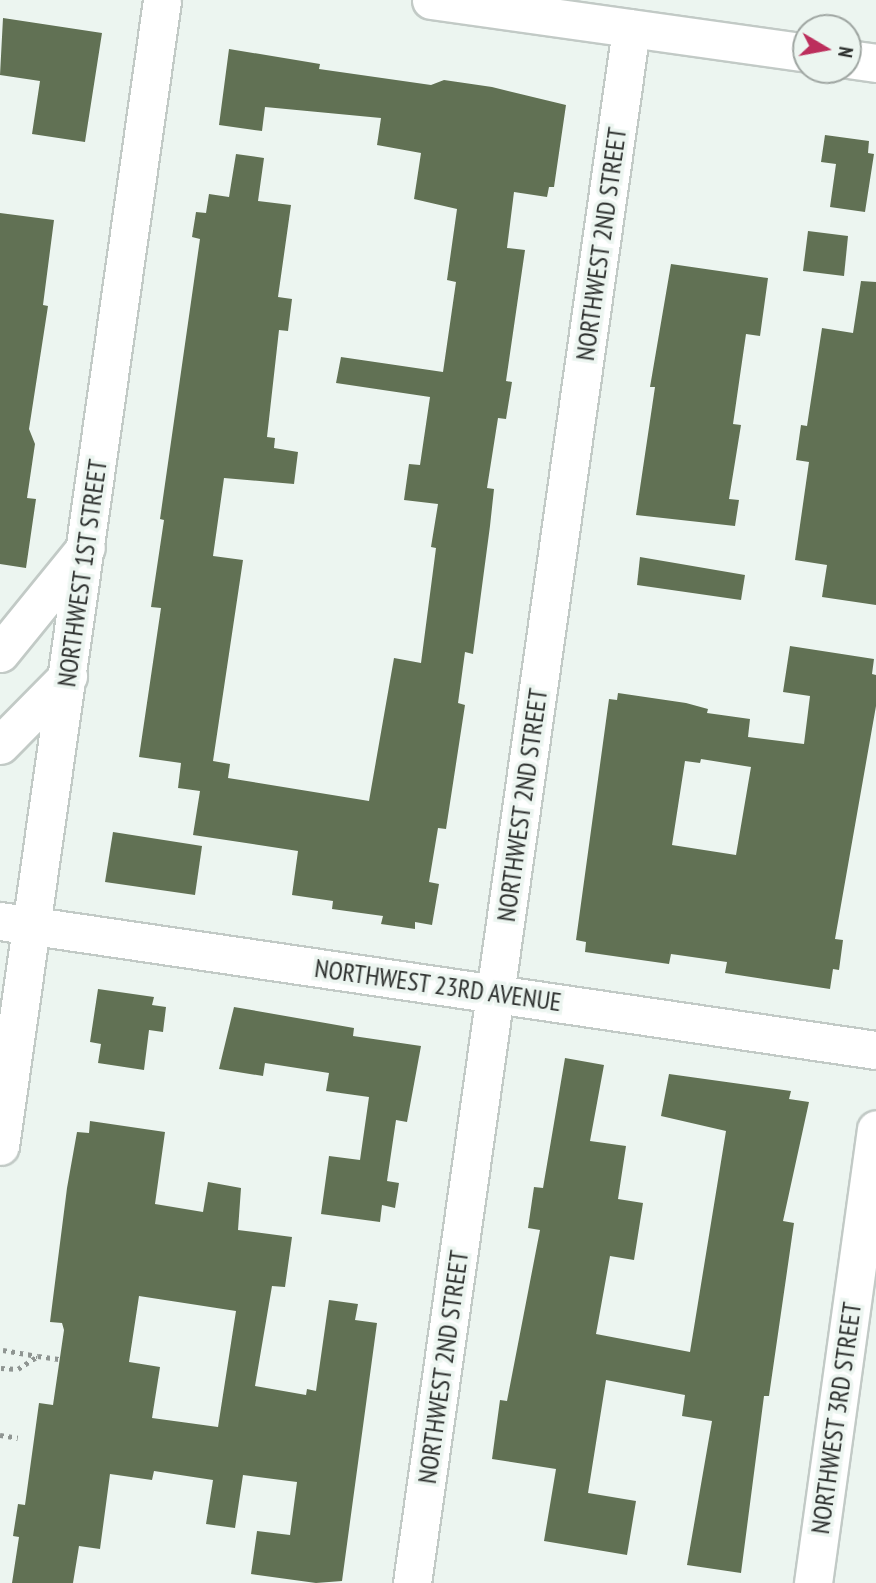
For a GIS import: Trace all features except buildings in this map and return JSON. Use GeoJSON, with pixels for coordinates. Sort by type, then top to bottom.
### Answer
{"type":"FeatureCollection","features":[{"type":"Feature","properties":{"kind":"street","name":"NORTHWEST 1ST STREET"},"geometry":{"type":"LineString","coordinates":[[0,1146],[15,924],[68,676],[162,0]]}},
{"type":"Feature","properties":{"kind":"street"},"geometry":{"type":"LineString","coordinates":[[431,0],[792,51]]}},
{"type":"Feature","properties":{"kind":"street","name":"NORTHWEST 2ND STREET"},"geometry":{"type":"LineString","coordinates":[[412,1583],[631,28]]}},
{"type":"Feature","properties":{"kind":"street"},"geometry":{"type":"LineString","coordinates":[[0,653],[87,546]]}},
{"type":"Feature","properties":{"kind":"street"},"geometry":{"type":"LineString","coordinates":[[0,745],[68,676]]}},
{"type":"Feature","properties":{"kind":"street","name":"NORTHWEST 23RD AVENUE"},"geometry":{"type":"LineString","coordinates":[[15,924],[876,1050]]}},
{"type":"Feature","properties":{"kind":"street","name":"NORTHWEST 3RD STREET"},"geometry":{"type":"LineString","coordinates":[[813,1583],[876,1129]]}},
{"type":"Feature","properties":{"kind":"path"},"geometry":{"type":"LineString","coordinates":[[3,1350],[59,1359]]}},
{"type":"Feature","properties":{"kind":"path"},"geometry":{"type":"LineString","coordinates":[[1,1368],[18,1369],[38,1356]]}},
{"type":"Feature","properties":{"kind":"path"},"geometry":{"type":"LineString","coordinates":[[0,1435],[18,1438]]}}]}
